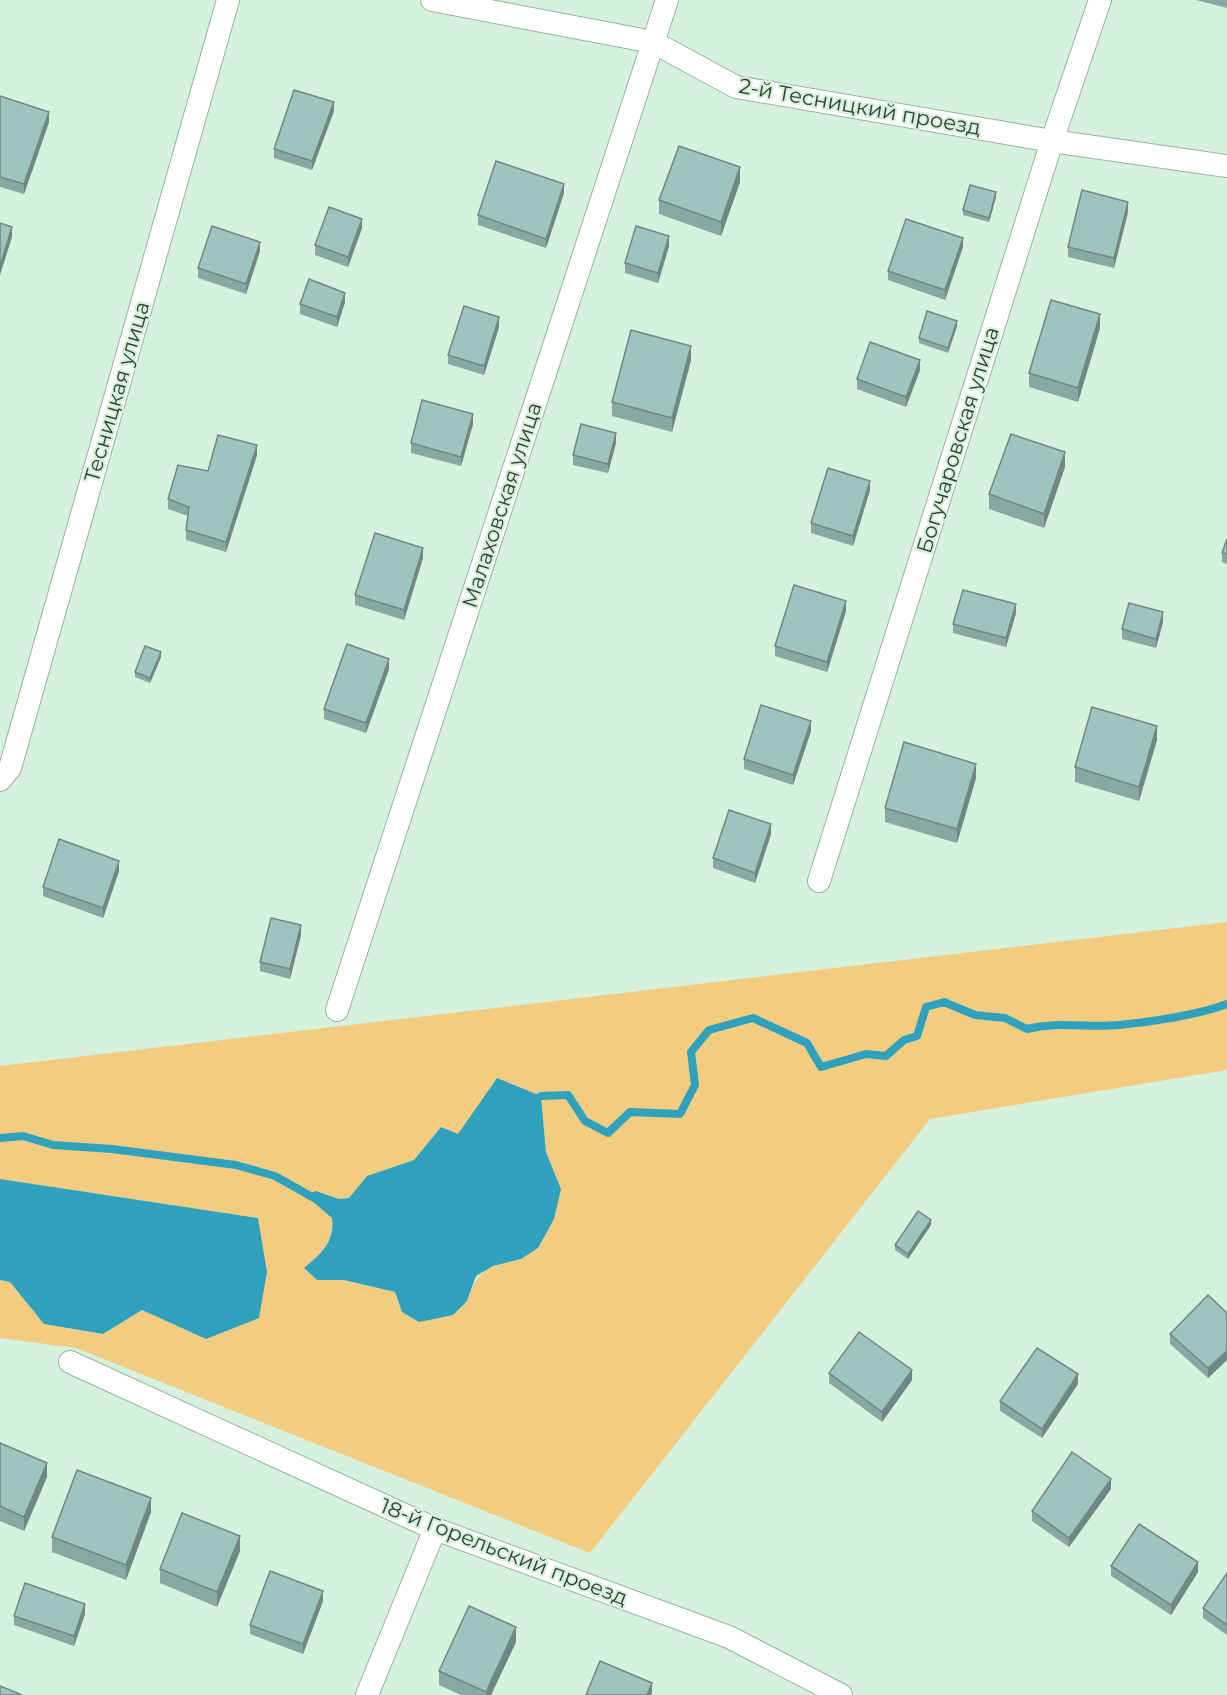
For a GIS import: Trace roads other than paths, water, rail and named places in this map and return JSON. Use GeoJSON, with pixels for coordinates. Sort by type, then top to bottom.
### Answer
{"type":"FeatureCollection","features":[{"type":"Feature","properties":{"kind":"street","name":"Тесницкая улица"},"geometry":{"type":"LineString","coordinates":[[0,780],[10,768],[228,0]]}},
{"type":"Feature","properties":{"kind":"street","name":"2-й Тесницкий проезд"},"geometry":{"type":"LineString","coordinates":[[432,0],[653,42],[736,87],[1052,141],[1227,166]]}},
{"type":"Feature","properties":{"kind":"street","name":"Малаховская улица"},"geometry":{"type":"LineString","coordinates":[[337,1010],[667,0]]}},
{"type":"Feature","properties":{"kind":"street","name":"Богучаровская улица"},"geometry":{"type":"LineString","coordinates":[[819,881],[1052,141],[1100,0]]}},
{"type":"Feature","properties":{"kind":"street","name":"18-й Горельский проезд"},"geometry":{"type":"LineString","coordinates":[[70,1362],[435,1529],[729,1637],[841,1695]]}},
{"type":"Feature","properties":{"kind":"street"},"geometry":{"type":"LineString","coordinates":[[367,1695],[435,1529]]}},
{"type":"Feature","properties":{"kind":"water"},"geometry":{"type":"Polygon","coordinates":[[[497,1078],[541,1096],[546,1152],[561,1189],[554,1219],[538,1248],[521,1259],[493,1266],[476,1276],[467,1301],[453,1315],[419,1322],[402,1312],[395,1292],[344,1280],[317,1280],[304,1268],[316,1258],[329,1241],[332,1226],[332,1218],[305,1195],[316,1191],[339,1199],[349,1198],[367,1176],[414,1160],[441,1127],[458,1134],[497,1078]]]}},
{"type":"Feature","properties":{"kind":"water"},"geometry":{"type":"Polygon","coordinates":[[[0,1179],[258,1218],[267,1272],[259,1318],[206,1339],[142,1310],[103,1334],[44,1324],[10,1282],[0,1280],[0,1179]]]}},
{"type":"Feature","properties":{"kind":"waterway"},"geometry":{"type":"LineString","coordinates":[[532,1102],[541,1096],[568,1095],[585,1121],[608,1133],[630,1112],[680,1114],[695,1085],[691,1052],[709,1030],[753,1018],[807,1043],[821,1067],[866,1054],[886,1056],[904,1040],[917,1036],[926,1007],[944,1002],[975,1015],[1005,1018],[1027,1029],[1050,1025],[1107,1026],[1145,1022],[1188,1015],[1227,1004]]}},
{"type":"Feature","properties":{"kind":"waterway"},"geometry":{"type":"LineString","coordinates":[[0,1138],[23,1136],[53,1145],[112,1149],[236,1165],[275,1176],[314,1198]]}}]}
